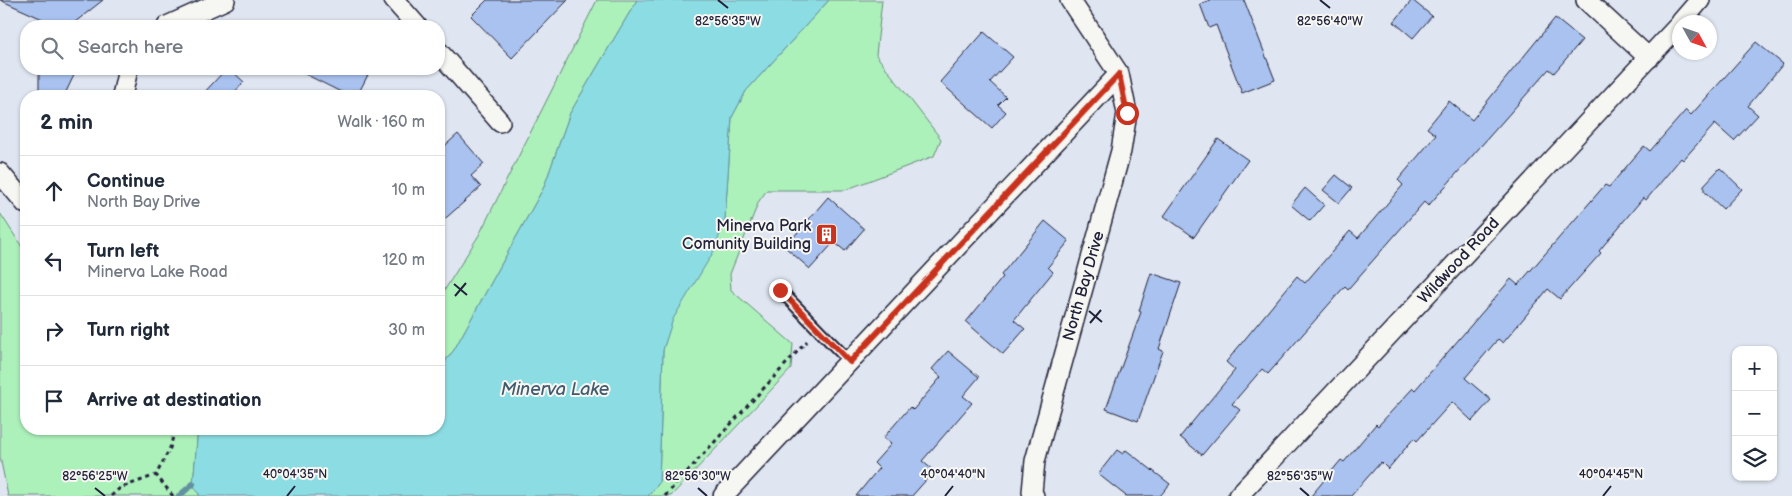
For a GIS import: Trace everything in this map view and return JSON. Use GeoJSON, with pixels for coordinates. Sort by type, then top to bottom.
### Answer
{"type":"FeatureCollection","features":[{"type":"Feature","properties":{"kind":"street"},"geometry":{"type":"LineString","coordinates":[[180,20],[225,0]]}},
{"type":"Feature","properties":{"kind":"street"},"geometry":{"type":"LineString","coordinates":[[394,0],[412,20]]}},
{"type":"Feature","properties":{"kind":"street"},"geometry":{"type":"LineString","coordinates":[[723,496],[1119,74],[1070,0]]}},
{"type":"Feature","properties":{"kind":"street"},"geometry":{"type":"LineString","coordinates":[[1586,0],[1650,58]]}},
{"type":"Feature","properties":{"kind":"street","name":"Wildwood Road"},"geometry":{"type":"LineString","coordinates":[[1687,15],[1700,0]]}},
{"type":"Feature","properties":{"kind":"street","name":"Wildwood Road"},"geometry":{"type":"LineString","coordinates":[[1238,496],[1672,32]]}},
{"type":"Feature","properties":{"kind":"street"},"geometry":{"type":"LineString","coordinates":[[445,59],[500,122]]}},
{"type":"Feature","properties":{"kind":"street","name":"North Bay Drive"},"geometry":{"type":"LineString","coordinates":[[1034,496],[1032,492],[1035,461],[1121,151],[1127,113],[1119,74]]}},
{"type":"Feature","properties":{"kind":"street"},"geometry":{"type":"LineString","coordinates":[[123,90],[127,75]]}},
{"type":"Feature","properties":{"kind":"street"},"geometry":{"type":"LineString","coordinates":[[0,173],[20,197]]}},
{"type":"Feature","properties":{"kind":"lane"},"geometry":{"type":"LineString","coordinates":[[780,290],[850,362]]}},
{"type":"Feature","properties":{"kind":"path"},"geometry":{"type":"LineString","coordinates":[[665,496],[818,329]]}},
{"type":"Feature","properties":{"kind":"path"},"geometry":{"type":"LineString","coordinates":[[111,496],[120,488],[156,475],[170,448],[173,435]]}},
{"type":"Feature","properties":{"kind":"path"},"geometry":{"type":"LineString","coordinates":[[156,475],[173,496]]}},
{"type":"Feature","properties":{"kind":"green space"},"geometry":{"type":"Polygon","coordinates":[[[597,0],[637,0],[570,113],[544,187],[454,350],[445,361],[445,289],[479,235],[597,0]]]}},
{"type":"Feature","properties":{"kind":"green space"},"geometry":{"type":"Polygon","coordinates":[[[829,0],[882,0],[876,55],[941,139],[934,156],[845,190],[767,190],[759,201],[730,274],[731,290],[793,344],[791,369],[671,496],[648,496],[659,483],[663,350],[672,319],[691,288],[725,219],[732,117],[746,91],[829,0]]]}},
{"type":"Feature","properties":{"kind":"green space"},"geometry":{"type":"Polygon","coordinates":[[[0,213],[20,244],[20,435],[197,435],[193,484],[200,496],[8,496],[0,457],[0,213]]]}},
{"type":"Feature","properties":{"kind":"water","name":"Minerva Lake"},"geometry":{"type":"Polygon","coordinates":[[[637,0],[829,0],[746,91],[732,117],[725,219],[714,251],[673,319],[663,350],[659,483],[648,496],[200,496],[193,484],[197,435],[445,435],[445,361],[454,350],[544,187],[570,113],[637,0]]]}},
{"type":"Feature","properties":{"kind":"building"},"geometry":{"type":"Polygon","coordinates":[[[0,0],[103,0],[78,20],[45,20],[0,0]]]}},
{"type":"Feature","properties":{"kind":"building"},"geometry":{"type":"Polygon","coordinates":[[[487,0],[568,0],[512,58],[471,16],[487,0]]]}},
{"type":"Feature","properties":{"kind":"building"},"geometry":{"type":"Polygon","coordinates":[[[1211,0],[1244,0],[1275,80],[1242,93],[1216,25],[1209,28],[1200,4],[1211,0]]]}},
{"type":"Feature","properties":{"kind":"building"},"geometry":{"type":"Polygon","coordinates":[[[1412,0],[1432,16],[1413,38],[1394,22],[1412,0]]]}},
{"type":"Feature","properties":{"kind":"building"},"geometry":{"type":"Polygon","coordinates":[[[1555,18],[1582,40],[1554,73],[1549,69],[1428,206],[1424,202],[1348,289],[1345,286],[1268,374],[1262,369],[1232,404],[1240,410],[1202,455],[1180,437],[1235,370],[1226,362],[1297,276],[1305,283],[1350,231],[1358,238],[1403,185],[1398,180],[1436,135],[1427,128],[1449,101],[1472,120],[1555,18]]]}},
{"type":"Feature","properties":{"kind":"building"},"geometry":{"type":"Polygon","coordinates":[[[984,32],[1013,57],[990,82],[1006,97],[998,105],[1006,112],[992,128],[940,82],[984,32]]]}},
{"type":"Feature","properties":{"kind":"building"},"geometry":{"type":"Polygon","coordinates":[[[1756,42],[1783,64],[1748,106],[1758,115],[1734,141],[1715,124],[1683,160],[1681,158],[1646,200],[1643,198],[1599,251],[1601,253],[1560,299],[1548,289],[1503,343],[1498,339],[1465,378],[1491,400],[1472,421],[1452,402],[1417,441],[1414,438],[1388,469],[1381,462],[1351,496],[1311,496],[1341,460],[1344,462],[1376,424],[1378,426],[1413,388],[1415,390],[1511,279],[1518,285],[1605,185],[1609,187],[1644,146],[1650,151],[1686,110],[1691,115],[1756,42]]]}},
{"type":"Feature","properties":{"kind":"building"},"geometry":{"type":"Polygon","coordinates":[[[39,75],[74,75],[67,90],[39,90],[39,75]]]}},
{"type":"Feature","properties":{"kind":"building"},"geometry":{"type":"Polygon","coordinates":[[[220,75],[236,75],[244,82],[237,90],[207,90],[220,75]]]}},
{"type":"Feature","properties":{"kind":"building"},"geometry":{"type":"Polygon","coordinates":[[[307,75],[368,75],[360,90],[337,90],[307,75]]]}},
{"type":"Feature","properties":{"kind":"building"},"geometry":{"type":"Polygon","coordinates":[[[458,134],[484,164],[471,176],[481,187],[445,219],[445,146],[458,134]]]}},
{"type":"Feature","properties":{"kind":"building"},"geometry":{"type":"Polygon","coordinates":[[[1218,139],[1248,160],[1194,237],[1164,216],[1218,139]]]}},
{"type":"Feature","properties":{"kind":"building"},"geometry":{"type":"Polygon","coordinates":[[[1720,168],[1742,189],[1723,209],[1704,191],[1704,185],[1720,168]]]}},
{"type":"Feature","properties":{"kind":"building"},"geometry":{"type":"Polygon","coordinates":[[[1336,175],[1352,188],[1339,203],[1323,190],[1336,175]]]}},
{"type":"Feature","properties":{"kind":"building"},"geometry":{"type":"Polygon","coordinates":[[[1305,188],[1324,205],[1310,221],[1291,205],[1305,188]]]}},
{"type":"Feature","properties":{"kind":"building","name":"Minerva Park Comunity Building"},"geometry":{"type":"Polygon","coordinates":[[[828,197],[864,229],[845,251],[834,242],[810,269],[785,247],[828,197]]]}},
{"type":"Feature","properties":{"kind":"building"},"geometry":{"type":"Polygon","coordinates":[[[1045,221],[1069,241],[1048,267],[1053,272],[1014,320],[1025,329],[1003,354],[966,322],[1045,221]]]}},
{"type":"Feature","properties":{"kind":"building"},"geometry":{"type":"Polygon","coordinates":[[[1151,273],[1181,283],[1159,349],[1163,351],[1138,421],[1106,409],[1141,312],[1139,311],[1151,273]]]}},
{"type":"Feature","properties":{"kind":"building"},"geometry":{"type":"Polygon","coordinates":[[[948,351],[979,377],[963,396],[972,403],[922,461],[934,471],[912,496],[856,496],[879,468],[874,463],[891,444],[883,438],[910,407],[913,410],[941,377],[932,369],[948,351]]]}},
{"type":"Feature","properties":{"kind":"building"},"geometry":{"type":"Polygon","coordinates":[[[1117,450],[1123,454],[1126,450],[1170,484],[1160,496],[1126,496],[1098,474],[1117,450]]]}},
{"type":"Feature","properties":{"kind":"waterway"},"geometry":{"type":"LineString","coordinates":[[179,496],[193,484]]}},
{"type":"Feature","properties":{"kind":"place","name":"Minerva Park Comunity Building"},"geometry":{"type":"Point","coordinates":[827,235]}},
{"type":"Feature","properties":{"kind":"route"},"geometry":{"type":"LineString","coordinates":[[780,290],[850,362],[1119,74],[1127,113]]}}]}
